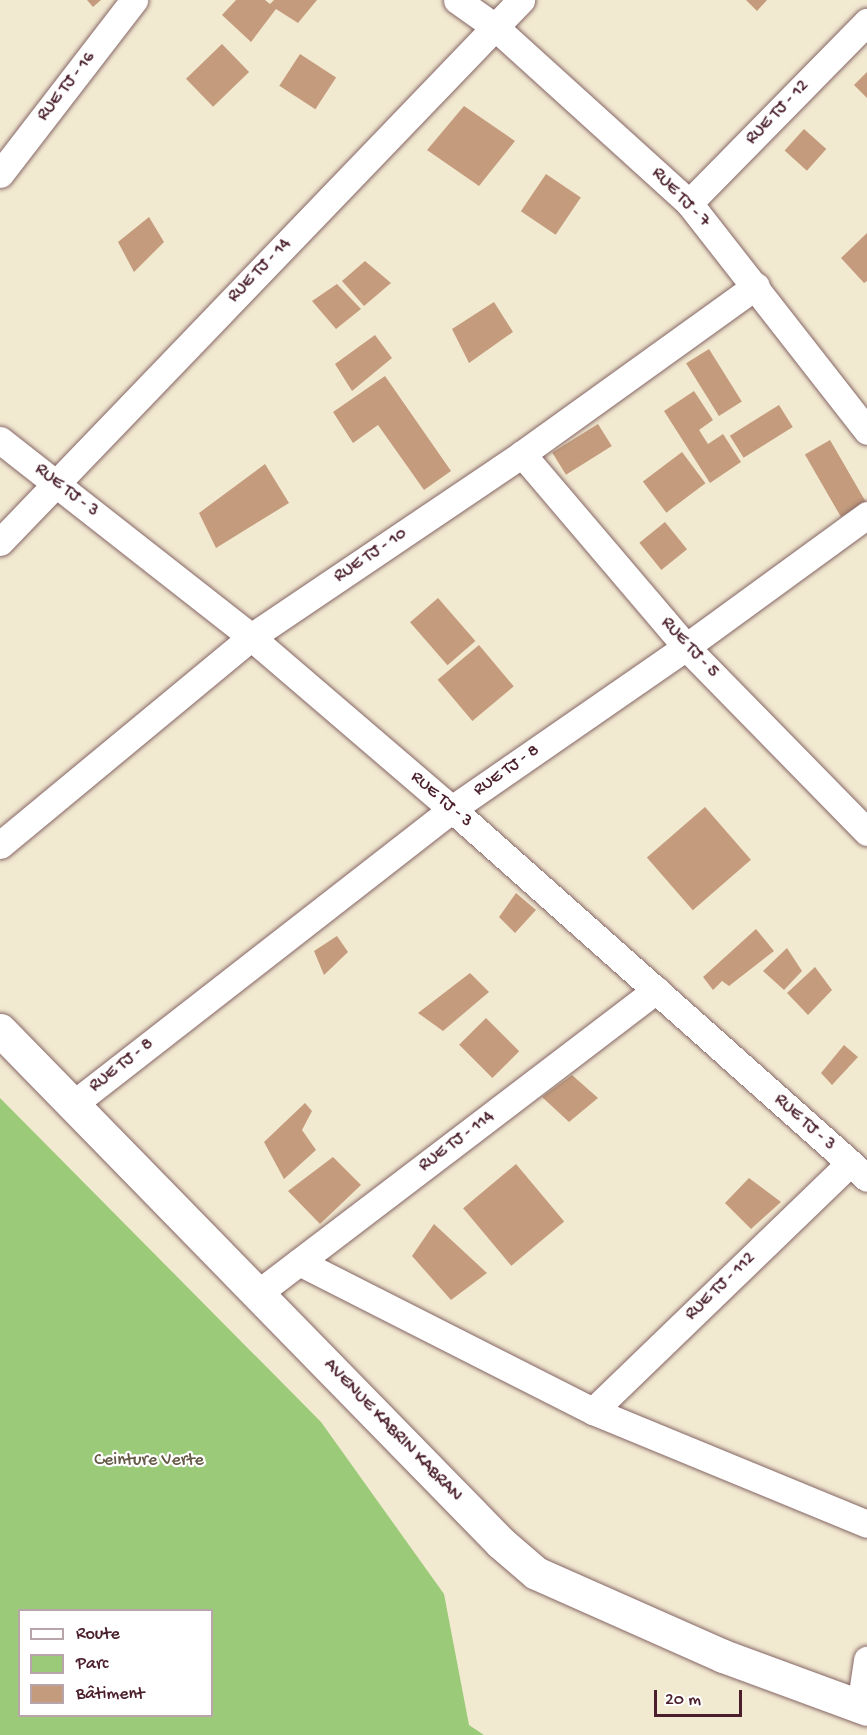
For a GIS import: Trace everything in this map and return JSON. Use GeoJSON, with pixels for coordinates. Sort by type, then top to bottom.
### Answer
{"type":"FeatureCollection","features":[{"type":"Feature","properties":{"kind":"street","name":"RUE TJ - 16"},"geometry":{"type":"LineString","coordinates":[[0,174],[134,0]]}},
{"type":"Feature","properties":{"kind":"street","name":"RUE TJ - 7"},"geometry":{"type":"LineString","coordinates":[[457,0],[495,27],[690,203],[867,431]]}},
{"type":"Feature","properties":{"kind":"street","name":"RUE TJ - 14"},"geometry":{"type":"LineString","coordinates":[[0,542],[521,0]]}},
{"type":"Feature","properties":{"kind":"street","name":"RUE TJ - 12"},"geometry":{"type":"LineString","coordinates":[[690,203],[867,22]]}},
{"type":"Feature","properties":{"kind":"street","name":"RUE TJ - 10"},"geometry":{"type":"LineString","coordinates":[[0,845],[251,637],[522,454],[756,286]]}},
{"type":"Feature","properties":{"kind":"street","name":"RUE TJ - 3"},"geometry":{"type":"LineString","coordinates":[[0,440],[251,637],[452,809],[858,1171]]}},
{"type":"Feature","properties":{"kind":"street","name":"RUE TJ - 5"},"geometry":{"type":"LineString","coordinates":[[522,454],[686,647],[867,832]]}},
{"type":"Feature","properties":{"kind":"street","name":"RUE TJ - 8"},"geometry":{"type":"LineString","coordinates":[[72,1106],[452,809],[686,647],[867,515]]}},
{"type":"Feature","properties":{"kind":"street","name":"RUE TJ - 114"},"geometry":{"type":"LineString","coordinates":[[257,1294],[656,990]]}},
{"type":"Feature","properties":{"kind":"street","name":"AVENUE KABRIN KABRAN"},"geometry":{"type":"LineString","coordinates":[[0,1030],[501,1543],[536,1573],[723,1656],[864,1708]]}},
{"type":"Feature","properties":{"kind":"street","name":"RUE TJ - 112"},"geometry":{"type":"LineString","coordinates":[[593,1411],[858,1171]]}},
{"type":"Feature","properties":{"kind":"street"},"geometry":{"type":"LineString","coordinates":[[299,1262],[593,1411],[867,1524]]}},
{"type":"Feature","properties":{"kind":"street"},"geometry":{"type":"LineString","coordinates":[[864,1708],[867,1660]]}},
{"type":"Feature","properties":{"kind":"green space","name":"Ceinture Verte"},"geometry":{"type":"Polygon","coordinates":[[[0,1098],[321,1422],[444,1594],[469,1725],[484,1735],[0,1735],[0,1098]]]}},
{"type":"Feature","properties":{"kind":"building"},"geometry":{"type":"Polygon","coordinates":[[[87,0],[101,0],[93,7],[87,0]]]}},
{"type":"Feature","properties":{"kind":"building"},"geometry":{"type":"Polygon","coordinates":[[[236,0],[265,0],[270,4],[274,0],[317,0],[298,23],[276,9],[251,42],[222,15],[236,0]]]}},
{"type":"Feature","properties":{"kind":"building"},"geometry":{"type":"Polygon","coordinates":[[[746,0],[767,0],[757,11],[746,0]]]}},
{"type":"Feature","properties":{"kind":"building"},"geometry":{"type":"Polygon","coordinates":[[[222,44],[249,72],[213,107],[186,79],[222,44]]]}},
{"type":"Feature","properties":{"kind":"building"},"geometry":{"type":"Polygon","coordinates":[[[300,54],[336,77],[315,109],[279,86],[300,54]]]}},
{"type":"Feature","properties":{"kind":"building"},"geometry":{"type":"Polygon","coordinates":[[[867,72],[867,98],[854,85],[867,72]]]}},
{"type":"Feature","properties":{"kind":"building"},"geometry":{"type":"Polygon","coordinates":[[[464,106],[515,141],[479,186],[427,150],[464,106]]]}},
{"type":"Feature","properties":{"kind":"building"},"geometry":{"type":"Polygon","coordinates":[[[804,129],[826,149],[807,171],[785,151],[804,129]]]}},
{"type":"Feature","properties":{"kind":"building"},"geometry":{"type":"Polygon","coordinates":[[[546,174],[581,197],[556,235],[521,211],[546,174]]]}},
{"type":"Feature","properties":{"kind":"building"},"geometry":{"type":"Polygon","coordinates":[[[149,217],[164,242],[134,272],[118,242],[149,217]]]}},
{"type":"Feature","properties":{"kind":"building"},"geometry":{"type":"Polygon","coordinates":[[[867,233],[867,281],[864,283],[841,258],[867,233]]]}},
{"type":"Feature","properties":{"kind":"building"},"geometry":{"type":"Polygon","coordinates":[[[365,261],[391,283],[364,306],[342,281],[365,261]]]}},
{"type":"Feature","properties":{"kind":"building"},"geometry":{"type":"Polygon","coordinates":[[[337,284],[361,309],[336,329],[312,301],[337,284]]]}},
{"type":"Feature","properties":{"kind":"building"},"geometry":{"type":"Polygon","coordinates":[[[494,302],[513,332],[469,363],[452,329],[494,302]]]}},
{"type":"Feature","properties":{"kind":"building"},"geometry":{"type":"Polygon","coordinates":[[[375,335],[392,358],[352,391],[335,364],[375,335]]]}},
{"type":"Feature","properties":{"kind":"building"},"geometry":{"type":"Polygon","coordinates":[[[709,349],[742,402],[719,416],[686,363],[709,349]]]}},
{"type":"Feature","properties":{"kind":"building"},"geometry":{"type":"Polygon","coordinates":[[[385,376],[451,471],[424,490],[378,425],[353,443],[333,412],[385,376]]]}},
{"type":"Feature","properties":{"kind":"building"},"geometry":{"type":"Polygon","coordinates":[[[694,391],[713,420],[699,430],[708,444],[723,434],[741,462],[710,483],[664,411],[694,391]]]}},
{"type":"Feature","properties":{"kind":"building"},"geometry":{"type":"Polygon","coordinates":[[[779,405],[793,427],[744,458],[730,436],[779,405]]]}},
{"type":"Feature","properties":{"kind":"building"},"geometry":{"type":"Polygon","coordinates":[[[598,424],[612,446],[566,475],[552,453],[598,424]]]}},
{"type":"Feature","properties":{"kind":"building"},"geometry":{"type":"Polygon","coordinates":[[[830,440],[866,502],[841,517],[805,454],[830,440]]]}},
{"type":"Feature","properties":{"kind":"building"},"geometry":{"type":"Polygon","coordinates":[[[682,452],[705,483],[666,513],[643,481],[682,452]]]}},
{"type":"Feature","properties":{"kind":"building"},"geometry":{"type":"Polygon","coordinates":[[[265,464],[289,503],[216,548],[199,513],[265,464]]]}},
{"type":"Feature","properties":{"kind":"building"},"geometry":{"type":"Polygon","coordinates":[[[665,522],[687,549],[661,570],[639,543],[665,522]]]}},
{"type":"Feature","properties":{"kind":"building"},"geometry":{"type":"Polygon","coordinates":[[[438,598],[475,641],[447,665],[410,622],[438,598]]]}},
{"type":"Feature","properties":{"kind":"building"},"geometry":{"type":"Polygon","coordinates":[[[479,645],[514,686],[472,721],[438,680],[479,645]]]}},
{"type":"Feature","properties":{"kind":"building"},"geometry":{"type":"Polygon","coordinates":[[[705,807],[751,860],[693,910],[647,858],[705,807]]]}},
{"type":"Feature","properties":{"kind":"building"},"geometry":{"type":"Polygon","coordinates":[[[516,893],[536,910],[515,933],[499,917],[516,893]]]}},
{"type":"Feature","properties":{"kind":"building"},"geometry":{"type":"Polygon","coordinates":[[[756,929],[774,951],[729,986],[722,981],[713,990],[703,977],[756,929]]]}},
{"type":"Feature","properties":{"kind":"building"},"geometry":{"type":"Polygon","coordinates":[[[337,936],[348,952],[324,975],[314,951],[337,936]]]}},
{"type":"Feature","properties":{"kind":"building"},"geometry":{"type":"Polygon","coordinates":[[[787,948],[802,971],[784,990],[763,971],[787,948]]]}},
{"type":"Feature","properties":{"kind":"building"},"geometry":{"type":"Polygon","coordinates":[[[815,967],[832,990],[808,1015],[787,993],[815,967]]]}},
{"type":"Feature","properties":{"kind":"building"},"geometry":{"type":"Polygon","coordinates":[[[470,973],[489,992],[443,1031],[418,1013],[470,973]]]}},
{"type":"Feature","properties":{"kind":"building"},"geometry":{"type":"Polygon","coordinates":[[[486,1018],[519,1051],[492,1078],[459,1045],[486,1018]]]}},
{"type":"Feature","properties":{"kind":"building"},"geometry":{"type":"Polygon","coordinates":[[[844,1045],[858,1057],[832,1085],[821,1073],[844,1045]]]}},
{"type":"Feature","properties":{"kind":"building"},"geometry":{"type":"Polygon","coordinates":[[[572,1075],[598,1098],[569,1122],[542,1097],[572,1075]]]}},
{"type":"Feature","properties":{"kind":"building"},"geometry":{"type":"Polygon","coordinates":[[[305,1103],[312,1111],[302,1130],[316,1150],[284,1179],[264,1142],[305,1103]]]}},
{"type":"Feature","properties":{"kind":"building"},"geometry":{"type":"Polygon","coordinates":[[[333,1157],[361,1185],[320,1224],[288,1191],[333,1157]]]}},
{"type":"Feature","properties":{"kind":"building"},"geometry":{"type":"Polygon","coordinates":[[[516,1164],[564,1221],[511,1266],[463,1208],[516,1164]]]}},
{"type":"Feature","properties":{"kind":"building"},"geometry":{"type":"Polygon","coordinates":[[[749,1178],[781,1202],[751,1229],[725,1203],[749,1178]]]}},
{"type":"Feature","properties":{"kind":"building"},"geometry":{"type":"Polygon","coordinates":[[[434,1224],[487,1273],[451,1300],[412,1256],[434,1224]]]}}]}
